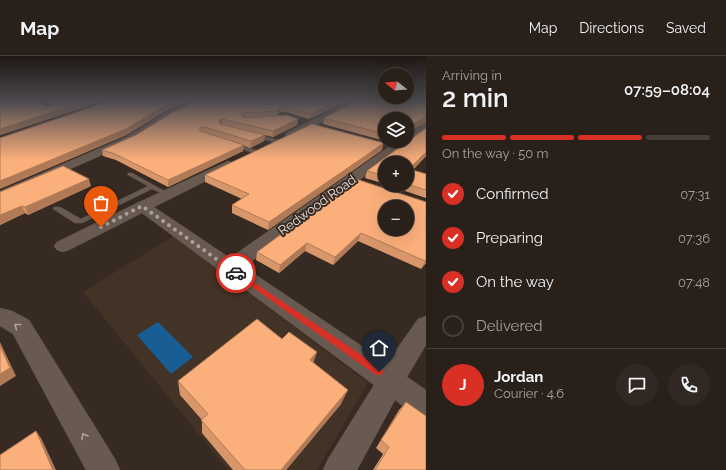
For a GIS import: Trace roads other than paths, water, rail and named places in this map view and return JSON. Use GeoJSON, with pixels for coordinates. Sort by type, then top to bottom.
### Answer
{"type":"FeatureCollection","features":[{"type":"Feature","properties":{"kind":"street"},"geometry":{"type":"LineString","coordinates":[[0,196],[132,138],[158,121]]}},
{"type":"Feature","properties":{"kind":"street"},"geometry":{"type":"LineString","coordinates":[[63,246],[142,206],[277,142],[311,121]]}},
{"type":"Feature","properties":{"kind":"street"},"geometry":{"type":"LineString","coordinates":[[304,124],[325,129]]}},
{"type":"Feature","properties":{"kind":"street"},"geometry":{"type":"LineString","coordinates":[[414,134],[424,128]]}},
{"type":"Feature","properties":{"kind":"street","name":"Redwood Road"},"geometry":{"type":"LineString","coordinates":[[230,268],[359,182],[395,148]]}},
{"type":"Feature","properties":{"kind":"street"},"geometry":{"type":"LineString","coordinates":[[142,206],[426,406]]}},
{"type":"Feature","properties":{"kind":"street"},"geometry":{"type":"LineString","coordinates":[[0,317],[4,317],[21,327],[104,470]]}},
{"type":"Feature","properties":{"kind":"street"},"geometry":{"type":"LineString","coordinates":[[338,470],[426,325]]}},
{"type":"Feature","properties":{"kind":"lane"},"geometry":{"type":"LineString","coordinates":[[249,134],[277,142]]}},
{"type":"Feature","properties":{"kind":"lane"},"geometry":{"type":"LineString","coordinates":[[225,142],[256,152]]}},
{"type":"Feature","properties":{"kind":"lane"},"geometry":{"type":"LineString","coordinates":[[130,174],[168,194]]}},
{"type":"Feature","properties":{"kind":"lane"},"geometry":{"type":"LineString","coordinates":[[57,209],[78,221],[82,221],[153,186]]}},
{"type":"Feature","properties":{"kind":"water"},"geometry":{"type":"Polygon","coordinates":[[[158,322],[193,357],[171,374],[137,335],[158,322]]]}}]}
